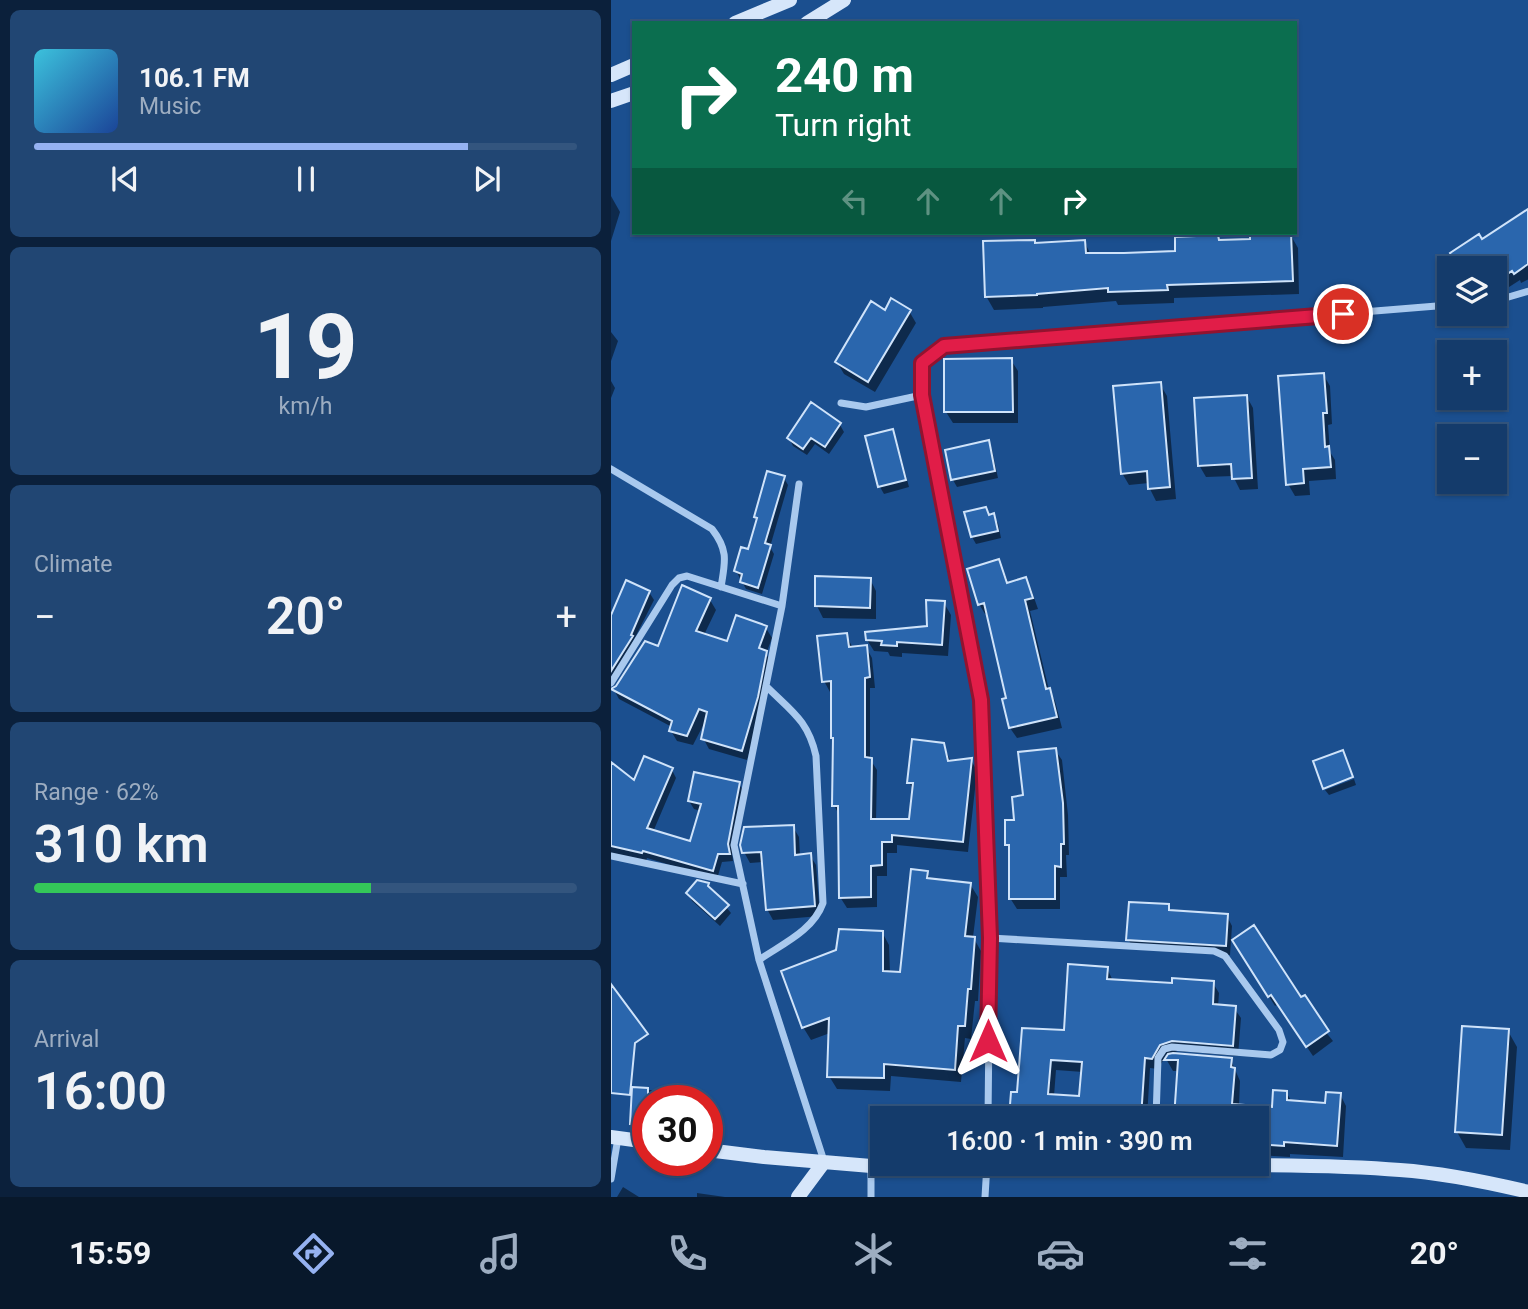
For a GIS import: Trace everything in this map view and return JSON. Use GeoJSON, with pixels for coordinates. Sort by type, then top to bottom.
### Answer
{"type":"FeatureCollection","features":[{"type":"Feature","properties":{"kind":"street"},"geometry":{"type":"LineString","coordinates":[[740,21],[790,0]]}},
{"type":"Feature","properties":{"kind":"street"},"geometry":{"type":"LineString","coordinates":[[810,21],[844,0]]}},
{"type":"Feature","properties":{"kind":"street"},"geometry":{"type":"LineString","coordinates":[[611,75],[632,66]]}},
{"type":"Feature","properties":{"kind":"street"},"geometry":{"type":"LineString","coordinates":[[611,102],[632,94]]}},
{"type":"Feature","properties":{"kind":"street"},"geometry":{"type":"LineString","coordinates":[[1507,297],[1528,291]]}},
{"type":"Feature","properties":{"kind":"street"},"geometry":{"type":"LineString","coordinates":[[988,1106],[990,938],[981,700],[922,395],[922,363],[944,346],[1437,306]]}},
{"type":"Feature","properties":{"kind":"street"},"geometry":{"type":"LineString","coordinates":[[841,403],[866,407],[922,395]]}},
{"type":"Feature","properties":{"kind":"street"},"geometry":{"type":"LineString","coordinates":[[611,469],[712,529],[723,543],[725,562],[721,587]]}},
{"type":"Feature","properties":{"kind":"street"},"geometry":{"type":"LineString","coordinates":[[798,484],[782,606],[734,845],[759,960],[824,1162]]}},
{"type":"Feature","properties":{"kind":"street"},"geometry":{"type":"LineString","coordinates":[[611,683],[679,578],[687,576],[782,606]]}},
{"type":"Feature","properties":{"kind":"street"},"geometry":{"type":"LineString","coordinates":[[759,960],[809,927],[823,903],[816,756],[812,738],[805,724],[766,686]]}},
{"type":"Feature","properties":{"kind":"street"},"geometry":{"type":"LineString","coordinates":[[611,856],[743,884]]}},
{"type":"Feature","properties":{"kind":"street"},"geometry":{"type":"LineString","coordinates":[[990,938],[1214,951],[1225,956],[1279,1030],[1283,1042],[1280,1050],[1271,1055],[1172,1047],[1164,1049],[1158,1058],[1156,1106]]}},
{"type":"Feature","properties":{"kind":"street"},"geometry":{"type":"LineString","coordinates":[[611,1179],[614,1138],[632,1140]]}},
{"type":"Feature","properties":{"kind":"street"},"geometry":{"type":"LineString","coordinates":[[723,1152],[870,1166]]}},
{"type":"Feature","properties":{"kind":"street"},"geometry":{"type":"LineString","coordinates":[[798,1197],[824,1162]]}},
{"type":"Feature","properties":{"kind":"street"},"geometry":{"type":"LineString","coordinates":[[1269,1165],[1404,1170],[1510,1193],[1528,1192]]}},
{"type":"Feature","properties":{"kind":"street"},"geometry":{"type":"LineString","coordinates":[[871,1176],[871,1197]]}},
{"type":"Feature","properties":{"kind":"street"},"geometry":{"type":"LineString","coordinates":[[985,1197],[986,1176]]}},
{"type":"Feature","properties":{"kind":"building"},"geometry":{"type":"Polygon","coordinates":[[[1528,209],[1528,264],[1514,274],[1512,271],[1507,274],[1507,256],[1452,256],[1450,253],[1479,234],[1482,239],[1528,209]]]}},
{"type":"Feature","properties":{"kind":"building"},"geometry":{"type":"Polygon","coordinates":[[[1218,235],[1219,240],[1250,239],[1250,235],[1291,235],[1293,281],[1167,285],[1168,290],[1108,292],[1108,288],[985,297],[983,241],[1035,240],[1035,243],[1085,240],[1086,253],[1124,253],[1175,251],[1175,237],[1218,235]]]}},
{"type":"Feature","properties":{"kind":"building"},"geometry":{"type":"Polygon","coordinates":[[[891,298],[911,310],[868,382],[835,362],[871,301],[885,310],[891,298]]]}},
{"type":"Feature","properties":{"kind":"building"},"geometry":{"type":"Polygon","coordinates":[[[1012,358],[1013,412],[944,412],[944,359],[1012,358]]]}},
{"type":"Feature","properties":{"kind":"building"},"geometry":{"type":"Polygon","coordinates":[[[1324,373],[1327,413],[1323,413],[1325,447],[1329,446],[1331,467],[1303,469],[1304,483],[1286,485],[1278,376],[1324,373]]]}},
{"type":"Feature","properties":{"kind":"building"},"geometry":{"type":"Polygon","coordinates":[[[1161,382],[1170,487],[1148,489],[1147,471],[1121,474],[1113,386],[1161,382]]]}},
{"type":"Feature","properties":{"kind":"building"},"geometry":{"type":"Polygon","coordinates":[[[1247,395],[1252,478],[1232,479],[1231,464],[1198,466],[1194,398],[1247,395]]]}},
{"type":"Feature","properties":{"kind":"building"},"geometry":{"type":"Polygon","coordinates":[[[811,402],[841,423],[825,447],[811,438],[803,449],[787,438],[811,402]]]}},
{"type":"Feature","properties":{"kind":"building"},"geometry":{"type":"Polygon","coordinates":[[[893,429],[906,480],[878,487],[865,436],[893,429]]]}},
{"type":"Feature","properties":{"kind":"building"},"geometry":{"type":"Polygon","coordinates":[[[989,440],[995,471],[951,480],[945,450],[989,440]]]}},
{"type":"Feature","properties":{"kind":"building"},"geometry":{"type":"Polygon","coordinates":[[[767,471],[785,476],[765,543],[771,545],[758,588],[740,582],[742,574],[734,571],[741,547],[748,549],[767,471]]]}},
{"type":"Feature","properties":{"kind":"building"},"geometry":{"type":"Polygon","coordinates":[[[986,507],[989,515],[994,513],[998,531],[971,537],[964,512],[986,507]]]}},
{"type":"Feature","properties":{"kind":"building"},"geometry":{"type":"Polygon","coordinates":[[[999,559],[1007,583],[1026,577],[1033,598],[1025,600],[1046,689],[1050,688],[1057,717],[1009,728],[1002,699],[1006,698],[984,603],[978,605],[967,569],[999,559]]]}},
{"type":"Feature","properties":{"kind":"building"},"geometry":{"type":"Polygon","coordinates":[[[815,576],[871,578],[870,608],[815,606],[815,576]]]}},
{"type":"Feature","properties":{"kind":"building"},"geometry":{"type":"Polygon","coordinates":[[[626,580],[650,591],[631,635],[633,636],[611,671],[611,615],[626,580]]]}},
{"type":"Feature","properties":{"kind":"building"},"geometry":{"type":"Polygon","coordinates":[[[682,585],[711,598],[696,631],[727,641],[736,615],[767,626],[759,648],[767,651],[758,697],[742,751],[701,739],[707,712],[699,709],[687,736],[669,731],[672,721],[611,689],[616,686],[645,641],[658,646],[682,585]]]}},
{"type":"Feature","properties":{"kind":"building"},"geometry":{"type":"Polygon","coordinates":[[[926,600],[945,601],[942,645],[897,642],[897,646],[881,645],[882,641],[866,640],[865,632],[927,626],[926,600]]]}},
{"type":"Feature","properties":{"kind":"building"},"geometry":{"type":"Polygon","coordinates":[[[847,633],[849,647],[867,645],[870,677],[865,678],[865,757],[872,758],[871,819],[909,819],[913,783],[907,783],[912,739],[944,743],[948,761],[972,758],[963,842],[892,835],[892,842],[882,842],[882,865],[871,866],[871,897],[839,898],[838,806],[832,806],[831,681],[822,682],[817,636],[847,633]]]}},
{"type":"Feature","properties":{"kind":"building"},"geometry":{"type":"Polygon","coordinates":[[[1056,748],[1063,803],[1064,844],[1061,844],[1061,867],[1055,866],[1055,899],[1009,899],[1009,845],[1005,845],[1005,820],[1014,820],[1012,797],[1023,795],[1018,752],[1056,748]]]}},
{"type":"Feature","properties":{"kind":"building"},"geometry":{"type":"Polygon","coordinates":[[[1343,750],[1353,777],[1323,789],[1313,761],[1343,750]]]}},
{"type":"Feature","properties":{"kind":"building"},"geometry":{"type":"Polygon","coordinates":[[[644,756],[673,768],[647,828],[690,841],[701,804],[688,801],[694,772],[740,782],[728,844],[730,854],[718,854],[713,871],[643,851],[642,853],[611,846],[611,762],[634,780],[644,756]]]}},
{"type":"Feature","properties":{"kind":"building"},"geometry":{"type":"Polygon","coordinates":[[[794,825],[795,855],[811,853],[815,906],[766,910],[761,852],[742,853],[740,845],[744,827],[794,825]]]}},
{"type":"Feature","properties":{"kind":"building"},"geometry":{"type":"Polygon","coordinates":[[[911,869],[928,871],[927,878],[971,883],[965,936],[975,937],[971,989],[968,989],[965,1026],[958,1026],[955,1070],[884,1064],[884,1078],[827,1077],[829,1018],[802,1028],[781,971],[836,950],[839,929],[883,931],[883,971],[900,972],[911,869]]]}},
{"type":"Feature","properties":{"kind":"building"},"geometry":{"type":"Polygon","coordinates":[[[697,880],[709,883],[708,886],[729,905],[715,919],[686,893],[697,880]]]}},
{"type":"Feature","properties":{"kind":"building"},"geometry":{"type":"Polygon","coordinates":[[[1129,902],[1169,904],[1169,910],[1228,914],[1226,946],[1126,940],[1129,902]]]}},
{"type":"Feature","properties":{"kind":"building"},"geometry":{"type":"Polygon","coordinates":[[[1254,925],[1301,997],[1305,995],[1329,1031],[1306,1047],[1271,995],[1268,997],[1232,940],[1254,925]]]}},
{"type":"Feature","properties":{"kind":"building"},"geometry":{"type":"Polygon","coordinates":[[[1068,964],[1108,967],[1107,979],[1172,983],[1172,978],[1214,981],[1213,1004],[1236,1006],[1233,1046],[1172,1041],[1160,1045],[1152,1059],[1145,1058],[1142,1106],[1010,1106],[1011,1092],[1017,1092],[1022,1028],[1064,1030],[1068,964]],[[1051,1060],[1048,1094],[1079,1096],[1082,1062],[1051,1060]]]}},
{"type":"Feature","properties":{"kind":"building"},"geometry":{"type":"Polygon","coordinates":[[[611,984],[648,1034],[635,1043],[630,1095],[611,1093],[611,984]]]}},
{"type":"Feature","properties":{"kind":"building"},"geometry":{"type":"Polygon","coordinates":[[[1462,1026],[1509,1029],[1502,1135],[1455,1132],[1462,1026]]]}},
{"type":"Feature","properties":{"kind":"building"},"geometry":{"type":"Polygon","coordinates":[[[1168,1054],[1232,1058],[1231,1067],[1235,1068],[1232,1104],[1259,1106],[1175,1106],[1178,1060],[1164,1060],[1168,1054]]]}},
{"type":"Feature","properties":{"kind":"building"},"geometry":{"type":"Polygon","coordinates":[[[632,1087],[632,1124],[630,1124],[632,1087]]]}},
{"type":"Feature","properties":{"kind":"building"},"geometry":{"type":"Polygon","coordinates":[[[1273,1090],[1287,1091],[1287,1100],[1325,1103],[1326,1092],[1341,1093],[1337,1146],[1284,1142],[1284,1146],[1269,1145],[1269,1107],[1272,1107],[1273,1090]]]}},
{"type":"Feature","properties":{"kind":"route"},"geometry":{"type":"LineString","coordinates":[[988,1041],[990,938],[981,700],[922,395],[922,363],[944,346],[1343,314]]}}]}
